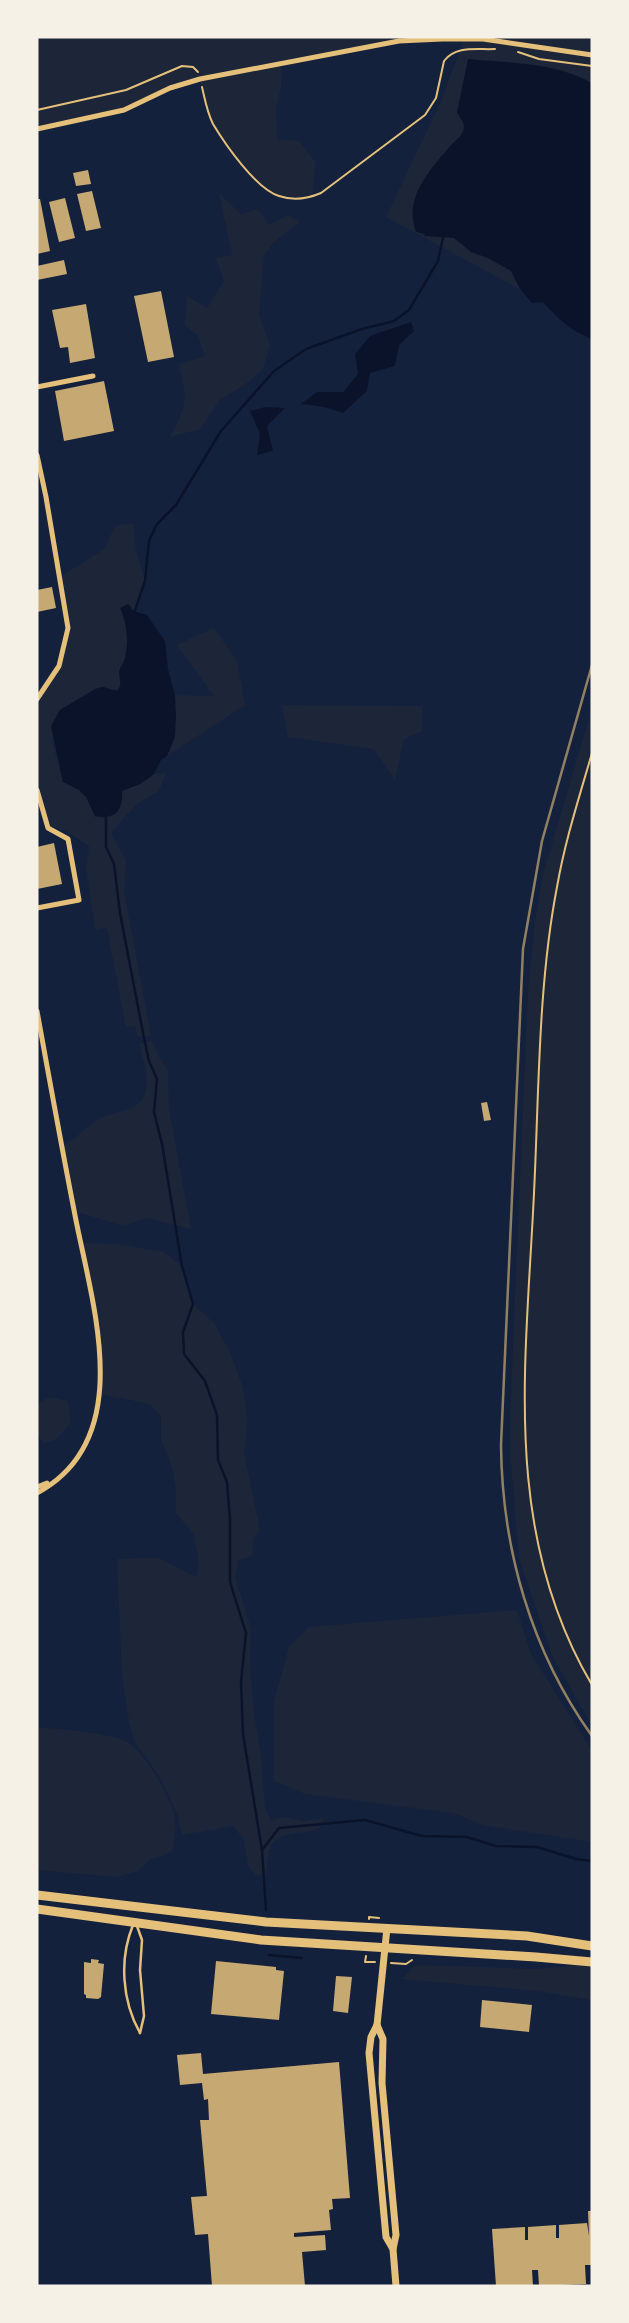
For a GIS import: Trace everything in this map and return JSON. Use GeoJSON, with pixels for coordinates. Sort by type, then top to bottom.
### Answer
{"type":"FeatureCollection","features":[{"type":"Feature","properties":{"kind":"main road"},"geometry":{"type":"LineString","coordinates":[[37,1895],[266,1922],[527,1936],[592,1946]]}},
{"type":"Feature","properties":{"kind":"main road"},"geometry":{"type":"LineString","coordinates":[[37,1909],[261,1940],[592,1962]]}},
{"type":"Feature","properties":{"kind":"street"},"geometry":{"type":"LineString","coordinates":[[37,129],[124,110],[170,88],[200,79],[399,41],[484,39],[592,55]]}},
{"type":"Feature","properties":{"kind":"street"},"geometry":{"type":"LineString","coordinates":[[37,387],[93,376]]}},
{"type":"Feature","properties":{"kind":"street"},"geometry":{"type":"LineString","coordinates":[[37,455],[68,628],[60,666],[37,699]]}},
{"type":"Feature","properties":{"kind":"street"},"geometry":{"type":"LineString","coordinates":[[37,790],[48,828],[68,839],[79,900],[37,908]]}},
{"type":"Feature","properties":{"kind":"street"},"geometry":{"type":"LineString","coordinates":[[37,1011],[94,1309],[100,1356],[99,1394],[89,1434],[75,1461],[37,1493]]}},
{"type":"Feature","properties":{"kind":"street"},"geometry":{"type":"LineString","coordinates":[[37,1487],[53,1481]]}},
{"type":"Feature","properties":{"kind":"street"},"geometry":{"type":"LineString","coordinates":[[135,1921],[136,1906]]}},
{"type":"Feature","properties":{"kind":"street"},"geometry":{"type":"LineString","coordinates":[[387,1928],[377,2025],[371,2037],[370,2075],[386,2237],[393,2249]]}},
{"type":"Feature","properties":{"kind":"street"},"geometry":{"type":"LineString","coordinates":[[377,2025],[383,2039],[382,2083],[396,2235],[393,2249],[397,2286]]}},
{"type":"Feature","properties":{"kind":"lane"},"geometry":{"type":"LineString","coordinates":[[135,1921],[142,1940],[140,1970],[144,2016],[140,2033],[132,2018],[124,1980],[127,1941],[135,1921]]}},
{"type":"Feature","properties":{"kind":"path"},"geometry":{"type":"LineString","coordinates":[[37,110],[125,90],[183,66],[197,70],[207,110],[214,125],[248,172],[276,196],[301,199],[321,193],[425,116],[436,98],[444,61],[452,53],[496,49]]}},
{"type":"Feature","properties":{"kind":"path"},"geometry":{"type":"LineString","coordinates":[[518,52],[539,59],[592,66]]}},
{"type":"Feature","properties":{"kind":"path"},"geometry":{"type":"LineString","coordinates":[[592,753],[556,889],[545,968],[525,1390],[526,1468],[536,1542],[551,1592],[572,1646],[592,1685]]}},
{"type":"Feature","properties":{"kind":"shaded area"},"geometry":{"type":"Polygon","coordinates":[[[37,37],[592,37],[592,328],[386,217],[442,99],[464,39],[399,41],[282,63],[281,87],[276,108],[277,139],[299,141],[316,163],[312,197],[293,198],[279,197],[265,189],[236,158],[207,111],[200,79],[170,88],[124,110],[37,129],[37,37]]]}},
{"type":"Feature","properties":{"kind":"shaded area"},"geometry":{"type":"Polygon","coordinates":[[[468,59],[548,67],[592,83],[592,339],[565,324],[543,302],[532,303],[520,289],[511,271],[471,252],[454,238],[424,236],[425,234],[416,232],[413,207],[421,185],[464,130],[457,112],[468,59]]]}},
{"type":"Feature","properties":{"kind":"shaded area"},"geometry":{"type":"Polygon","coordinates":[[[219,193],[241,214],[258,209],[269,225],[288,215],[300,222],[273,243],[264,256],[259,315],[270,344],[263,369],[219,401],[200,429],[170,437],[184,402],[179,364],[205,356],[198,336],[185,325],[187,296],[207,308],[224,281],[216,258],[232,255],[219,193]]]}},
{"type":"Feature","properties":{"kind":"shaded area"},"geometry":{"type":"Polygon","coordinates":[[[411,322],[414,331],[399,345],[395,366],[370,373],[367,391],[343,413],[301,404],[317,392],[343,392],[358,374],[355,354],[370,336],[411,322]]]}},
{"type":"Feature","properties":{"kind":"shaded area"},"geometry":{"type":"Polygon","coordinates":[[[265,407],[285,408],[267,426],[273,451],[257,455],[260,434],[250,411],[265,407]]]}},
{"type":"Feature","properties":{"kind":"shaded area"},"geometry":{"type":"Polygon","coordinates":[[[133,523],[136,550],[145,581],[134,611],[122,612],[127,640],[119,671],[118,690],[98,688],[60,710],[52,741],[63,782],[86,797],[95,817],[104,818],[122,791],[140,784],[154,774],[166,773],[159,791],[132,809],[111,834],[126,860],[124,892],[151,1036],[138,1037],[135,1026],[126,1027],[107,928],[95,930],[86,867],[89,846],[66,831],[52,826],[43,813],[37,790],[37,699],[54,676],[68,628],[60,577],[104,549],[115,526],[133,523]]]}},
{"type":"Feature","properties":{"kind":"shaded area"},"geometry":{"type":"Polygon","coordinates":[[[128,604],[134,611],[147,615],[165,641],[168,669],[175,695],[175,737],[167,756],[161,760],[154,774],[140,784],[122,791],[117,812],[102,817],[95,816],[86,797],[79,790],[63,782],[51,726],[60,710],[95,689],[103,687],[118,690],[119,672],[127,646],[126,626],[120,608],[128,604]]]}},
{"type":"Feature","properties":{"kind":"shaded area"},"geometry":{"type":"Polygon","coordinates":[[[214,628],[237,661],[245,705],[167,756],[175,725],[175,695],[214,696],[177,645],[214,628]]]}},
{"type":"Feature","properties":{"kind":"shaded area"},"geometry":{"type":"Polygon","coordinates":[[[282,705],[422,706],[422,731],[404,739],[395,780],[374,749],[288,737],[282,705]]]}},
{"type":"Feature","properties":{"kind":"shaded area"},"geometry":{"type":"Polygon","coordinates":[[[592,709],[592,1726],[553,1657],[519,1559],[510,1450],[528,992],[535,922],[543,874],[592,709]]]}},
{"type":"Feature","properties":{"kind":"shaded area"},"geometry":{"type":"Polygon","coordinates":[[[152,1041],[168,1070],[169,1109],[191,1229],[146,1218],[123,1226],[74,1211],[62,1146],[101,1118],[132,1108],[140,1102],[147,1087],[147,1079],[139,1044],[152,1041]]]}},
{"type":"Feature","properties":{"kind":"shaded area"},"geometry":{"type":"Polygon","coordinates":[[[80,1243],[117,1244],[164,1252],[182,1266],[193,1304],[214,1323],[230,1352],[243,1388],[248,1422],[244,1452],[260,1530],[253,1539],[252,1556],[238,1560],[235,1577],[251,1629],[253,1707],[261,1755],[265,1808],[271,1820],[284,1817],[303,1821],[324,1818],[320,1828],[289,1834],[276,1840],[268,1856],[266,1873],[256,1876],[248,1865],[244,1840],[233,1826],[182,1835],[177,1813],[159,1776],[135,1742],[129,1722],[122,1674],[117,1559],[159,1558],[196,1577],[199,1563],[194,1535],[176,1513],[176,1488],[172,1467],[161,1439],[161,1417],[150,1404],[99,1394],[100,1356],[80,1243]]]}},
{"type":"Feature","properties":{"kind":"shaded area"},"geometry":{"type":"Polygon","coordinates":[[[50,1397],[68,1401],[71,1422],[56,1440],[44,1443],[37,1435],[37,1403],[50,1397]]]}},
{"type":"Feature","properties":{"kind":"shaded area"},"geometry":{"type":"Polygon","coordinates":[[[517,1610],[531,1654],[592,1751],[592,1842],[482,1825],[453,1813],[305,1794],[274,1781],[274,1701],[289,1647],[309,1627],[517,1610]]]}},
{"type":"Feature","properties":{"kind":"shaded area"},"geometry":{"type":"Polygon","coordinates":[[[37,1727],[104,1735],[130,1744],[154,1772],[171,1805],[175,1828],[172,1851],[150,1859],[138,1871],[116,1877],[37,1870],[37,1727]]]}},
{"type":"Feature","properties":{"kind":"shaded area"},"geometry":{"type":"Polygon","coordinates":[[[592,1964],[592,2000],[538,1991],[402,1979],[415,1965],[537,1969],[592,1964]]]}},
{"type":"Feature","properties":{"kind":"building"},"geometry":{"type":"Polygon","coordinates":[[[88,170],[91,184],[76,186],[73,173],[88,170]]]}},
{"type":"Feature","properties":{"kind":"building"},"geometry":{"type":"Polygon","coordinates":[[[92,191],[101,228],[86,231],[77,194],[92,191]]]}},
{"type":"Feature","properties":{"kind":"building"},"geometry":{"type":"Polygon","coordinates":[[[65,198],[75,238],[59,242],[49,202],[65,198]]]}},
{"type":"Feature","properties":{"kind":"building"},"geometry":{"type":"Polygon","coordinates":[[[37,199],[40,199],[50,251],[37,254],[37,199]]]}},
{"type":"Feature","properties":{"kind":"building"},"geometry":{"type":"Polygon","coordinates":[[[64,260],[67,274],[37,280],[37,266],[64,260]]]}},
{"type":"Feature","properties":{"kind":"building"},"geometry":{"type":"Polygon","coordinates":[[[161,291],[174,357],[148,362],[134,296],[161,291]]]}},
{"type":"Feature","properties":{"kind":"building"},"geometry":{"type":"Polygon","coordinates":[[[86,304],[95,358],[70,363],[68,347],[60,348],[52,310],[86,304]]]}},
{"type":"Feature","properties":{"kind":"building"},"geometry":{"type":"Polygon","coordinates":[[[104,381],[114,431],[64,441],[55,391],[104,381]]]}},
{"type":"Feature","properties":{"kind":"building"},"geometry":{"type":"Polygon","coordinates":[[[52,587],[56,608],[37,612],[37,590],[52,587]]]}},
{"type":"Feature","properties":{"kind":"building"},"geometry":{"type":"Polygon","coordinates":[[[54,843],[62,884],[37,889],[37,847],[54,843]]]}},
{"type":"Feature","properties":{"kind":"building"},"geometry":{"type":"Polygon","coordinates":[[[487,1102],[491,1120],[484,1121],[481,1103],[487,1102]]]}},
{"type":"Feature","properties":{"kind":"building"},"geometry":{"type":"Polygon","coordinates":[[[91,1959],[104,1964],[101,1997],[98,1999],[86,1998],[84,1994],[84,1962],[91,1963],[91,1959]]]}},
{"type":"Feature","properties":{"kind":"building"},"geometry":{"type":"Polygon","coordinates":[[[216,1961],[276,1967],[276,1970],[284,1971],[279,2020],[211,2014],[216,1961]]]}},
{"type":"Feature","properties":{"kind":"building"},"geometry":{"type":"Polygon","coordinates":[[[336,1976],[352,1977],[348,2013],[333,2011],[336,1976]]]}},
{"type":"Feature","properties":{"kind":"building"},"geometry":{"type":"Polygon","coordinates":[[[482,2000],[532,2005],[529,2032],[480,2027],[482,2000]]]}},
{"type":"Feature","properties":{"kind":"building"},"geometry":{"type":"Polygon","coordinates":[[[201,2053],[203,2074],[339,2062],[350,2198],[332,2199],[333,2209],[329,2210],[331,2230],[294,2233],[294,2237],[325,2235],[326,2250],[302,2252],[305,2286],[212,2286],[208,2234],[195,2235],[191,2197],[207,2196],[200,2120],[209,2120],[208,2099],[204,2100],[202,2083],[180,2085],[177,2055],[201,2053]]]}},
{"type":"Feature","properties":{"kind":"building"},"geometry":{"type":"Polygon","coordinates":[[[588,2211],[592,2211],[592,2265],[585,2265],[586,2284],[539,2286],[538,2270],[532,2270],[533,2286],[496,2286],[492,2229],[525,2227],[525,2240],[528,2240],[528,2227],[556,2225],[556,2238],[559,2238],[559,2225],[587,2223],[589,2236],[588,2211]]]}},
{"type":"Feature","properties":{"kind":"waterway"},"geometry":{"type":"LineString","coordinates":[[134,613],[145,581],[149,541],[157,524],[176,505],[221,431],[274,371],[306,349],[394,321],[409,310],[438,261],[444,233]]}},
{"type":"Feature","properties":{"kind":"waterway"},"geometry":{"type":"LineString","coordinates":[[106,815],[106,847],[114,864],[120,913],[144,1038],[149,1061],[157,1079],[154,1112],[162,1144],[182,1266],[193,1304],[183,1332],[184,1354],[205,1381],[217,1415],[218,1460],[227,1482],[230,1520],[230,1582],[246,1633],[241,1682],[243,1734],[262,1850]]}},
{"type":"Feature","properties":{"kind":"waterway"},"geometry":{"type":"LineString","coordinates":[[266,1910],[262,1850],[279,1828],[365,1820],[422,1836],[467,1837],[496,1846],[537,1847],[592,1861]]}},
{"type":"Feature","properties":{"kind":"waterway"},"geometry":{"type":"LineString","coordinates":[[269,1955],[302,1958]]}},
{"type":"Feature","properties":{"kind":"railway"},"geometry":{"type":"LineString","coordinates":[[592,665],[542,841],[523,949],[501,1445],[507,1522],[524,1598],[552,1669],[592,1736]]}}]}
